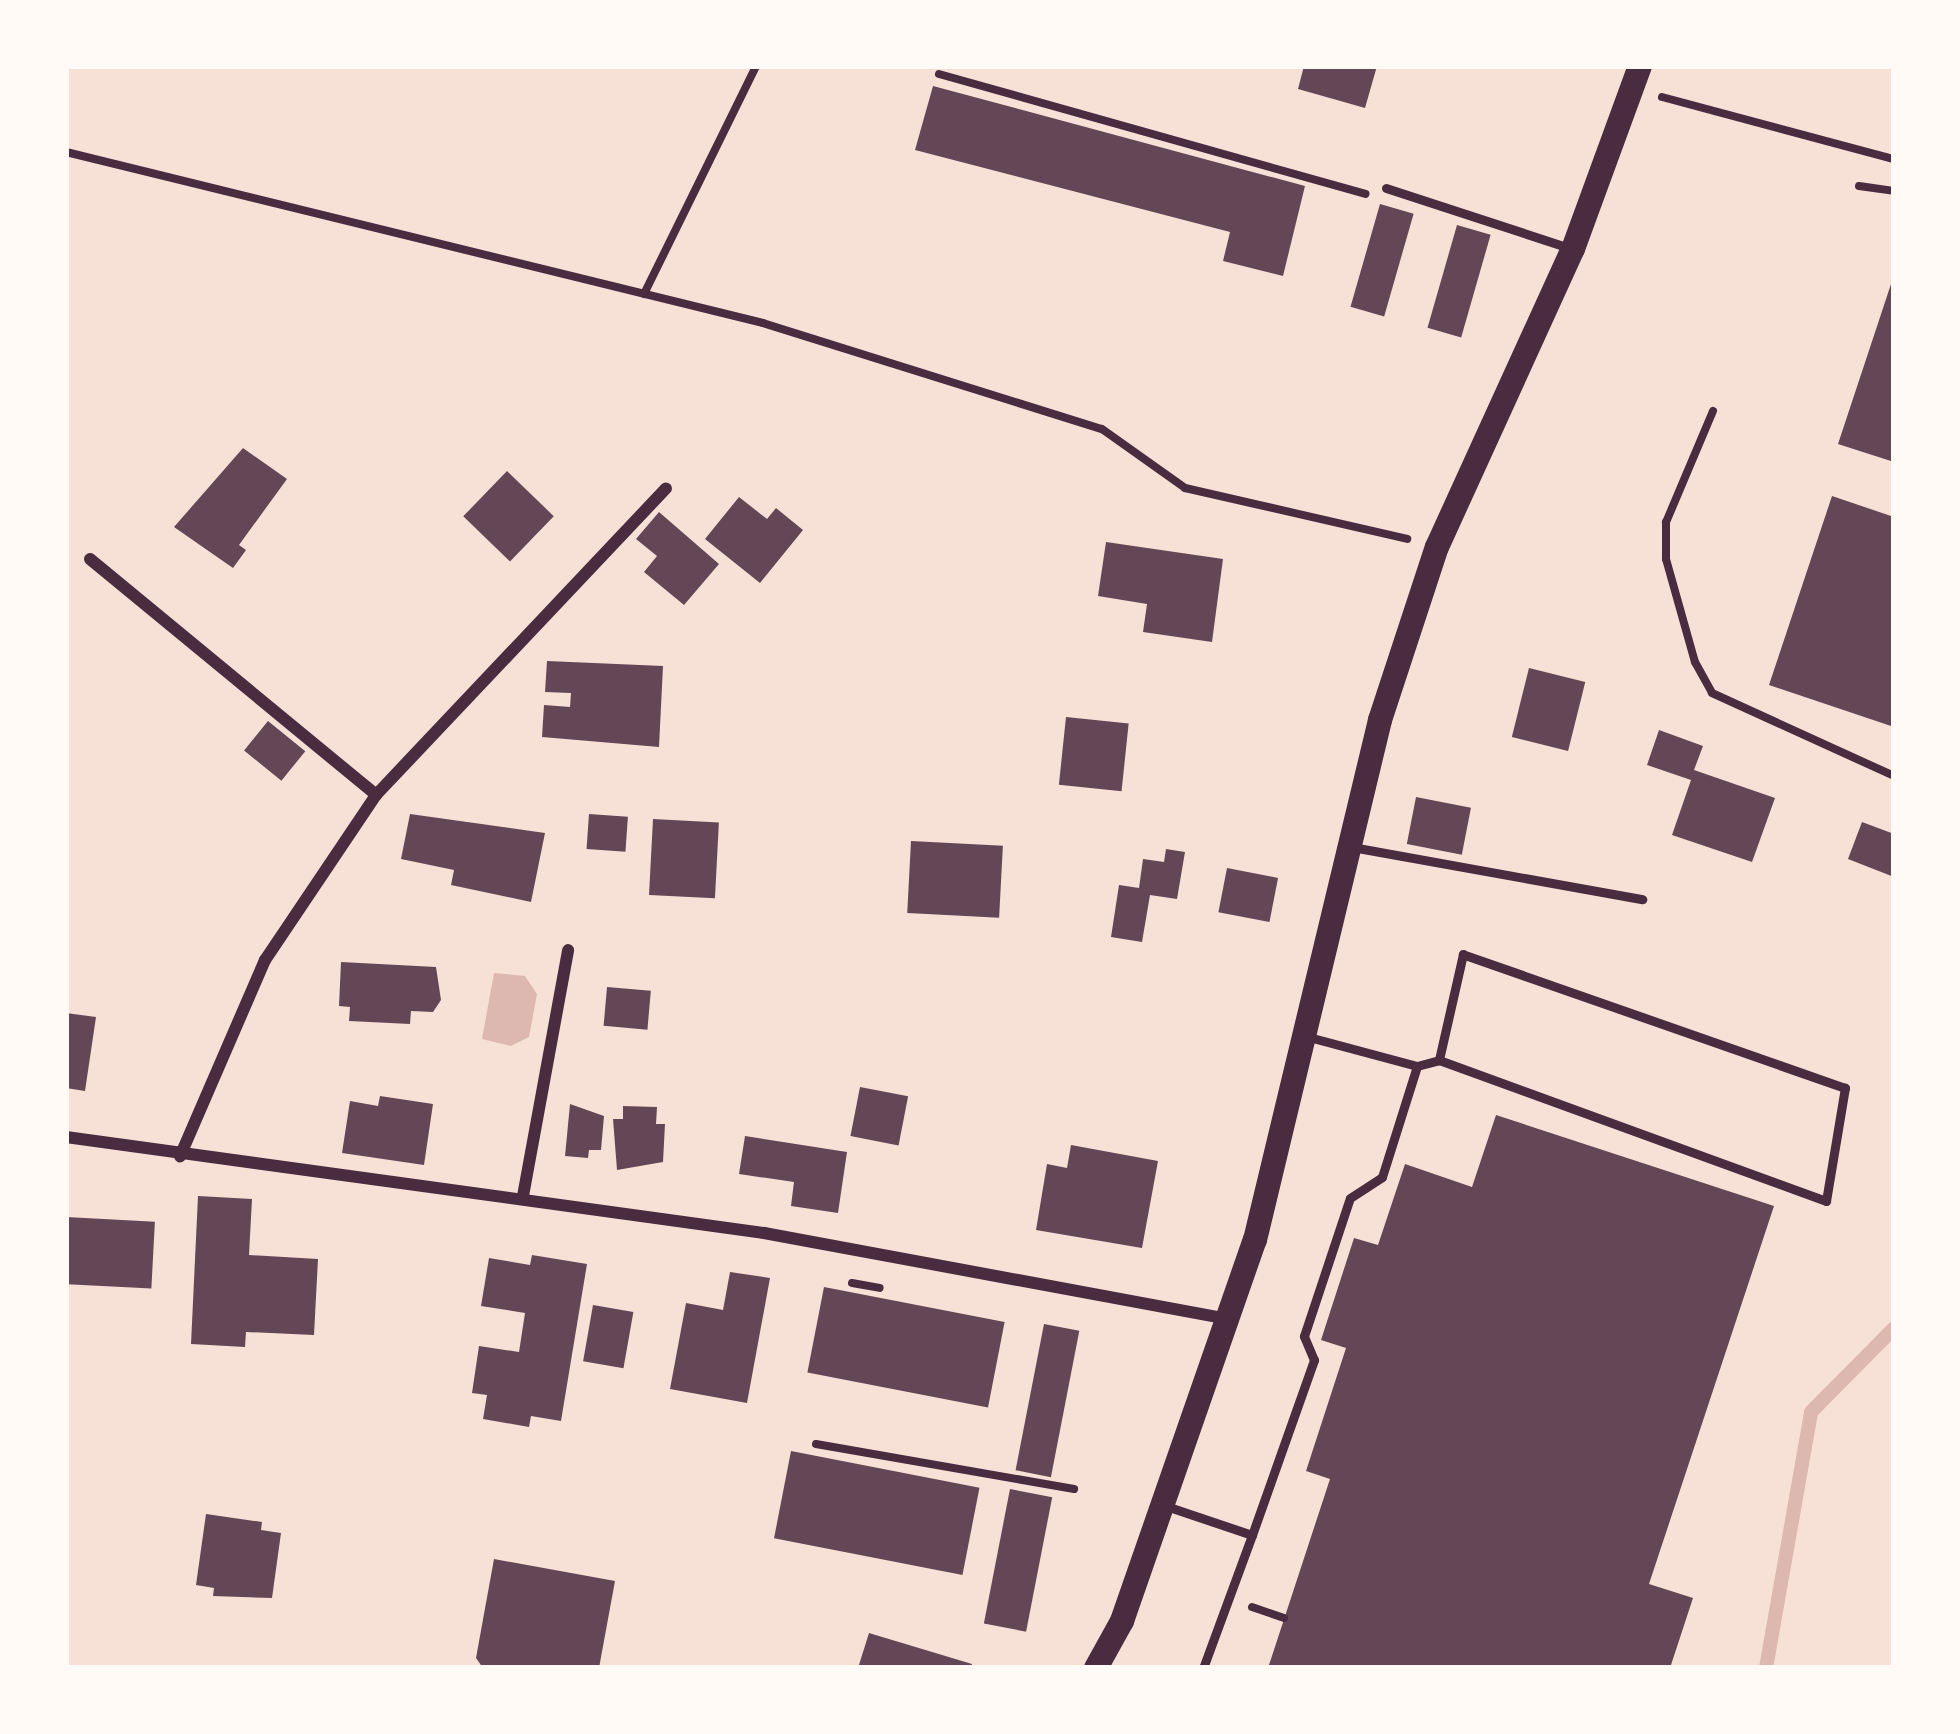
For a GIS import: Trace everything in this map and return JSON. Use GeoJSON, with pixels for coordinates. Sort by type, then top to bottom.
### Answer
{"type":"FeatureCollection","features":[{"type":"Feature","properties":{"kind":"main road"},"geometry":{"type":"LineString","coordinates":[[1096,1668],[1122,1621],[1228,1320],[1309,1037],[1380,720],[1436,547],[1573,249],[1636,77]]}},
{"type":"Feature","properties":{"kind":"street"},"geometry":{"type":"LineString","coordinates":[[180,1156],[266,960],[376,795],[666,488]]}},
{"type":"Feature","properties":{"kind":"street"},"geometry":{"type":"LineString","coordinates":[[90,559],[376,795]]}},
{"type":"Feature","properties":{"kind":"street"},"geometry":{"type":"LineString","coordinates":[[523,1196],[568,950]]}},
{"type":"Feature","properties":{"kind":"street"},"geometry":{"type":"LineString","coordinates":[[66,1138],[764,1232],[1228,1320]]}},
{"type":"Feature","properties":{"kind":"lane"},"geometry":{"type":"LineString","coordinates":[[1386,188],[1573,249]]}},
{"type":"Feature","properties":{"kind":"lane"},"geometry":{"type":"LineString","coordinates":[[1352,847],[1642,898]]}},
{"type":"Feature","properties":{"kind":"lane"},"geometry":{"type":"LineString","coordinates":[[1309,1037],[1417,1066],[1439,1060],[1826,1202],[1845,1088],[1463,954],[1439,1060]]}},
{"type":"Feature","properties":{"kind":"lane"},"geometry":{"type":"LineString","coordinates":[[1203,1668],[1314,1360],[1304,1336],[1350,1198],[1382,1177],[1417,1066]]}},
{"type":"Feature","properties":{"kind":"lane"},"geometry":{"type":"LineString","coordinates":[[1163,1505],[1252,1534]]}},
{"type":"Feature","properties":{"kind":"path"},"geometry":{"type":"LineString","coordinates":[[644,294],[756,66]]}},
{"type":"Feature","properties":{"kind":"path"},"geometry":{"type":"LineString","coordinates":[[939,74],[1376,197],[1386,188]]}},
{"type":"Feature","properties":{"kind":"path"},"geometry":{"type":"LineString","coordinates":[[1636,77],[1894,159]]}},
{"type":"Feature","properties":{"kind":"path"},"geometry":{"type":"LineString","coordinates":[[66,152],[644,294],[1102,429],[1185,488],[1436,547]]}},
{"type":"Feature","properties":{"kind":"path"},"geometry":{"type":"LineString","coordinates":[[1858,185],[1894,191]]}},
{"type":"Feature","properties":{"kind":"path"},"geometry":{"type":"LineString","coordinates":[[1713,411],[1666,522],[1666,560],[1695,662],[1712,694],[1894,776]]}},
{"type":"Feature","properties":{"kind":"path"},"geometry":{"type":"LineString","coordinates":[[816,1444],[1074,1489]]}},
{"type":"Feature","properties":{"kind":"shaded area"},"geometry":{"type":"Polygon","coordinates":[[[494,973],[525,976],[537,994],[529,1037],[511,1046],[482,1039],[494,973]]]}},
{"type":"Feature","properties":{"kind":"building"},"geometry":{"type":"Polygon","coordinates":[[[1304,66],[1377,66],[1365,108],[1298,89],[1304,66]]]}},
{"type":"Feature","properties":{"kind":"building"},"geometry":{"type":"Polygon","coordinates":[[[933,86],[1305,186],[1283,276],[1223,261],[1230,232],[915,150],[933,86]]]}},
{"type":"Feature","properties":{"kind":"building"},"geometry":{"type":"Polygon","coordinates":[[[1380,204],[1414,214],[1384,317],[1351,307],[1380,204]]]}},
{"type":"Feature","properties":{"kind":"building"},"geometry":{"type":"Polygon","coordinates":[[[1457,225],[1491,235],[1461,338],[1428,328],[1457,225]]]}},
{"type":"Feature","properties":{"kind":"building"},"geometry":{"type":"Polygon","coordinates":[[[1894,278],[1894,462],[1838,444],[1894,278]]]}},
{"type":"Feature","properties":{"kind":"building"},"geometry":{"type":"Polygon","coordinates":[[[243,448],[287,479],[239,545],[246,550],[233,568],[174,527],[243,448]]]}},
{"type":"Feature","properties":{"kind":"building"},"geometry":{"type":"Polygon","coordinates":[[[507,471],[554,516],[510,561],[463,516],[507,471]]]}},
{"type":"Feature","properties":{"kind":"building"},"geometry":{"type":"Polygon","coordinates":[[[1832,496],[1894,517],[1894,727],[1769,685],[1832,496]]]}},
{"type":"Feature","properties":{"kind":"building"},"geometry":{"type":"Polygon","coordinates":[[[739,497],[767,519],[776,508],[803,530],[760,583],[705,539],[739,497]]]}},
{"type":"Feature","properties":{"kind":"building"},"geometry":{"type":"Polygon","coordinates":[[[659,512],[719,564],[684,605],[644,572],[657,556],[636,539],[659,512]]]}},
{"type":"Feature","properties":{"kind":"building"},"geometry":{"type":"Polygon","coordinates":[[[1106,542],[1223,559],[1212,642],[1143,632],[1147,604],[1098,596],[1106,542]]]}},
{"type":"Feature","properties":{"kind":"building"},"geometry":{"type":"Polygon","coordinates":[[[547,661],[663,666],[659,747],[542,737],[544,705],[570,707],[571,693],[545,692],[547,661]]]}},
{"type":"Feature","properties":{"kind":"building"},"geometry":{"type":"Polygon","coordinates":[[[1529,668],[1585,682],[1568,751],[1512,737],[1529,668]]]}},
{"type":"Feature","properties":{"kind":"building"},"geometry":{"type":"Polygon","coordinates":[[[1066,717],[1129,724],[1122,791],[1059,785],[1066,717]]]}},
{"type":"Feature","properties":{"kind":"building"},"geometry":{"type":"Polygon","coordinates":[[[268,721],[305,751],[281,781],[244,751],[268,721]]]}},
{"type":"Feature","properties":{"kind":"building"},"geometry":{"type":"Polygon","coordinates":[[[1659,730],[1703,746],[1694,770],[1775,798],[1752,862],[1672,835],[1691,780],[1647,765],[1659,730]]]}},
{"type":"Feature","properties":{"kind":"building"},"geometry":{"type":"Polygon","coordinates":[[[1416,797],[1471,808],[1462,855],[1407,844],[1416,797]]]}},
{"type":"Feature","properties":{"kind":"building"},"geometry":{"type":"Polygon","coordinates":[[[410,814],[545,833],[531,902],[451,885],[454,870],[401,859],[410,814]]]}},
{"type":"Feature","properties":{"kind":"building"},"geometry":{"type":"Polygon","coordinates":[[[589,814],[628,817],[625,852],[587,849],[589,814]]]}},
{"type":"Feature","properties":{"kind":"building"},"geometry":{"type":"Polygon","coordinates":[[[653,819],[719,822],[715,898],[649,895],[653,819]]]}},
{"type":"Feature","properties":{"kind":"building"},"geometry":{"type":"Polygon","coordinates":[[[1862,822],[1894,834],[1894,877],[1848,859],[1862,822]]]}},
{"type":"Feature","properties":{"kind":"building"},"geometry":{"type":"Polygon","coordinates":[[[911,841],[1003,846],[999,918],[907,913],[911,841]]]}},
{"type":"Feature","properties":{"kind":"building"},"geometry":{"type":"Polygon","coordinates":[[[1166,849],[1185,852],[1177,899],[1150,895],[1142,942],[1111,937],[1119,885],[1139,888],[1143,859],[1164,862],[1166,849]]]}},
{"type":"Feature","properties":{"kind":"building"},"geometry":{"type":"Polygon","coordinates":[[[1227,868],[1278,878],[1269,922],[1218,912],[1227,868]]]}},
{"type":"Feature","properties":{"kind":"building"},"geometry":{"type":"Polygon","coordinates":[[[341,962],[436,967],[441,1000],[433,1012],[411,1011],[410,1024],[349,1021],[350,1007],[339,1006],[341,962]]]}},
{"type":"Feature","properties":{"kind":"building"},"geometry":{"type":"Polygon","coordinates":[[[607,987],[651,991],[647,1030],[604,1026],[607,987]]]}},
{"type":"Feature","properties":{"kind":"building"},"geometry":{"type":"Polygon","coordinates":[[[66,1013],[96,1017],[85,1091],[66,1088],[66,1013]]]}},
{"type":"Feature","properties":{"kind":"building"},"geometry":{"type":"Polygon","coordinates":[[[860,1087],[908,1096],[899,1145],[850,1136],[860,1087]]]}},
{"type":"Feature","properties":{"kind":"building"},"geometry":{"type":"Polygon","coordinates":[[[380,1096],[433,1104],[424,1165],[342,1153],[350,1101],[378,1106],[380,1096]]]}},
{"type":"Feature","properties":{"kind":"building"},"geometry":{"type":"Polygon","coordinates":[[[570,1104],[604,1116],[601,1150],[589,1150],[588,1158],[565,1156],[570,1104]]]}},
{"type":"Feature","properties":{"kind":"building"},"geometry":{"type":"Polygon","coordinates":[[[623,1106],[657,1107],[656,1124],[665,1124],[663,1162],[617,1170],[613,1119],[623,1119],[623,1106]]]}},
{"type":"Feature","properties":{"kind":"building"},"geometry":{"type":"Polygon","coordinates":[[[1496,1115],[1774,1206],[1649,1584],[1693,1598],[1670,1668],[1268,1668],[1330,1479],[1306,1471],[1346,1348],[1321,1340],[1354,1238],[1378,1245],[1405,1164],[1472,1187],[1496,1115]]]}},
{"type":"Feature","properties":{"kind":"building"},"geometry":{"type":"Polygon","coordinates":[[[745,1136],[847,1152],[838,1213],[791,1206],[794,1182],[739,1174],[745,1136]]]}},
{"type":"Feature","properties":{"kind":"building"},"geometry":{"type":"Polygon","coordinates":[[[1071,1145],[1158,1161],[1142,1248],[1036,1230],[1047,1164],[1067,1168],[1071,1145]]]}},
{"type":"Feature","properties":{"kind":"building"},"geometry":{"type":"Polygon","coordinates":[[[198,1196],[252,1199],[249,1255],[318,1259],[314,1335],[246,1332],[245,1347],[191,1344],[198,1196]]]}},
{"type":"Feature","properties":{"kind":"building"},"geometry":{"type":"Polygon","coordinates":[[[66,1217],[155,1222],[151,1289],[66,1284],[66,1217]]]}},
{"type":"Feature","properties":{"kind":"building"},"geometry":{"type":"Polygon","coordinates":[[[532,1255],[587,1264],[561,1421],[531,1416],[529,1427],[483,1419],[487,1395],[472,1393],[479,1346],[519,1352],[525,1313],[481,1306],[489,1258],[530,1265],[532,1255]]]}},
{"type":"Feature","properties":{"kind":"building"},"geometry":{"type":"Polygon","coordinates":[[[730,1272],[770,1278],[747,1403],[670,1389],[686,1303],[723,1310],[730,1272]]]}},
{"type":"Feature","properties":{"kind":"building"},"geometry":{"type":"Polygon","coordinates":[[[824,1287],[1005,1322],[988,1408],[807,1372],[824,1287]]]}},
{"type":"Feature","properties":{"kind":"building"},"geometry":{"type":"Polygon","coordinates":[[[593,1305],[633,1312],[623,1368],[583,1361],[593,1305]]]}},
{"type":"Feature","properties":{"kind":"building"},"geometry":{"type":"Polygon","coordinates":[[[1044,1324],[1079,1331],[1051,1477],[1016,1470],[1044,1324]]]}},
{"type":"Feature","properties":{"kind":"building"},"geometry":{"type":"Polygon","coordinates":[[[791,1451],[979,1488],[962,1575],[774,1538],[791,1451]]]}},
{"type":"Feature","properties":{"kind":"building"},"geometry":{"type":"Polygon","coordinates":[[[1010,1489],[1052,1497],[1026,1632],[984,1623],[1010,1489]]]}},
{"type":"Feature","properties":{"kind":"building"},"geometry":{"type":"Polygon","coordinates":[[[206,1514],[262,1522],[261,1530],[281,1533],[272,1598],[213,1596],[214,1588],[196,1585],[206,1514]]]}},
{"type":"Feature","properties":{"kind":"building"},"geometry":{"type":"Polygon","coordinates":[[[494,1559],[615,1581],[599,1668],[483,1668],[476,1658],[494,1559]]]}},
{"type":"Feature","properties":{"kind":"building"},"geometry":{"type":"Polygon","coordinates":[[[869,1633],[972,1664],[971,1668],[858,1668],[869,1633]]]}},
{"type":"Feature","properties":{"kind":"waterway"},"geometry":{"type":"LineString","coordinates":[[1766,1668],[1811,1412],[1894,1328]]}}]}
